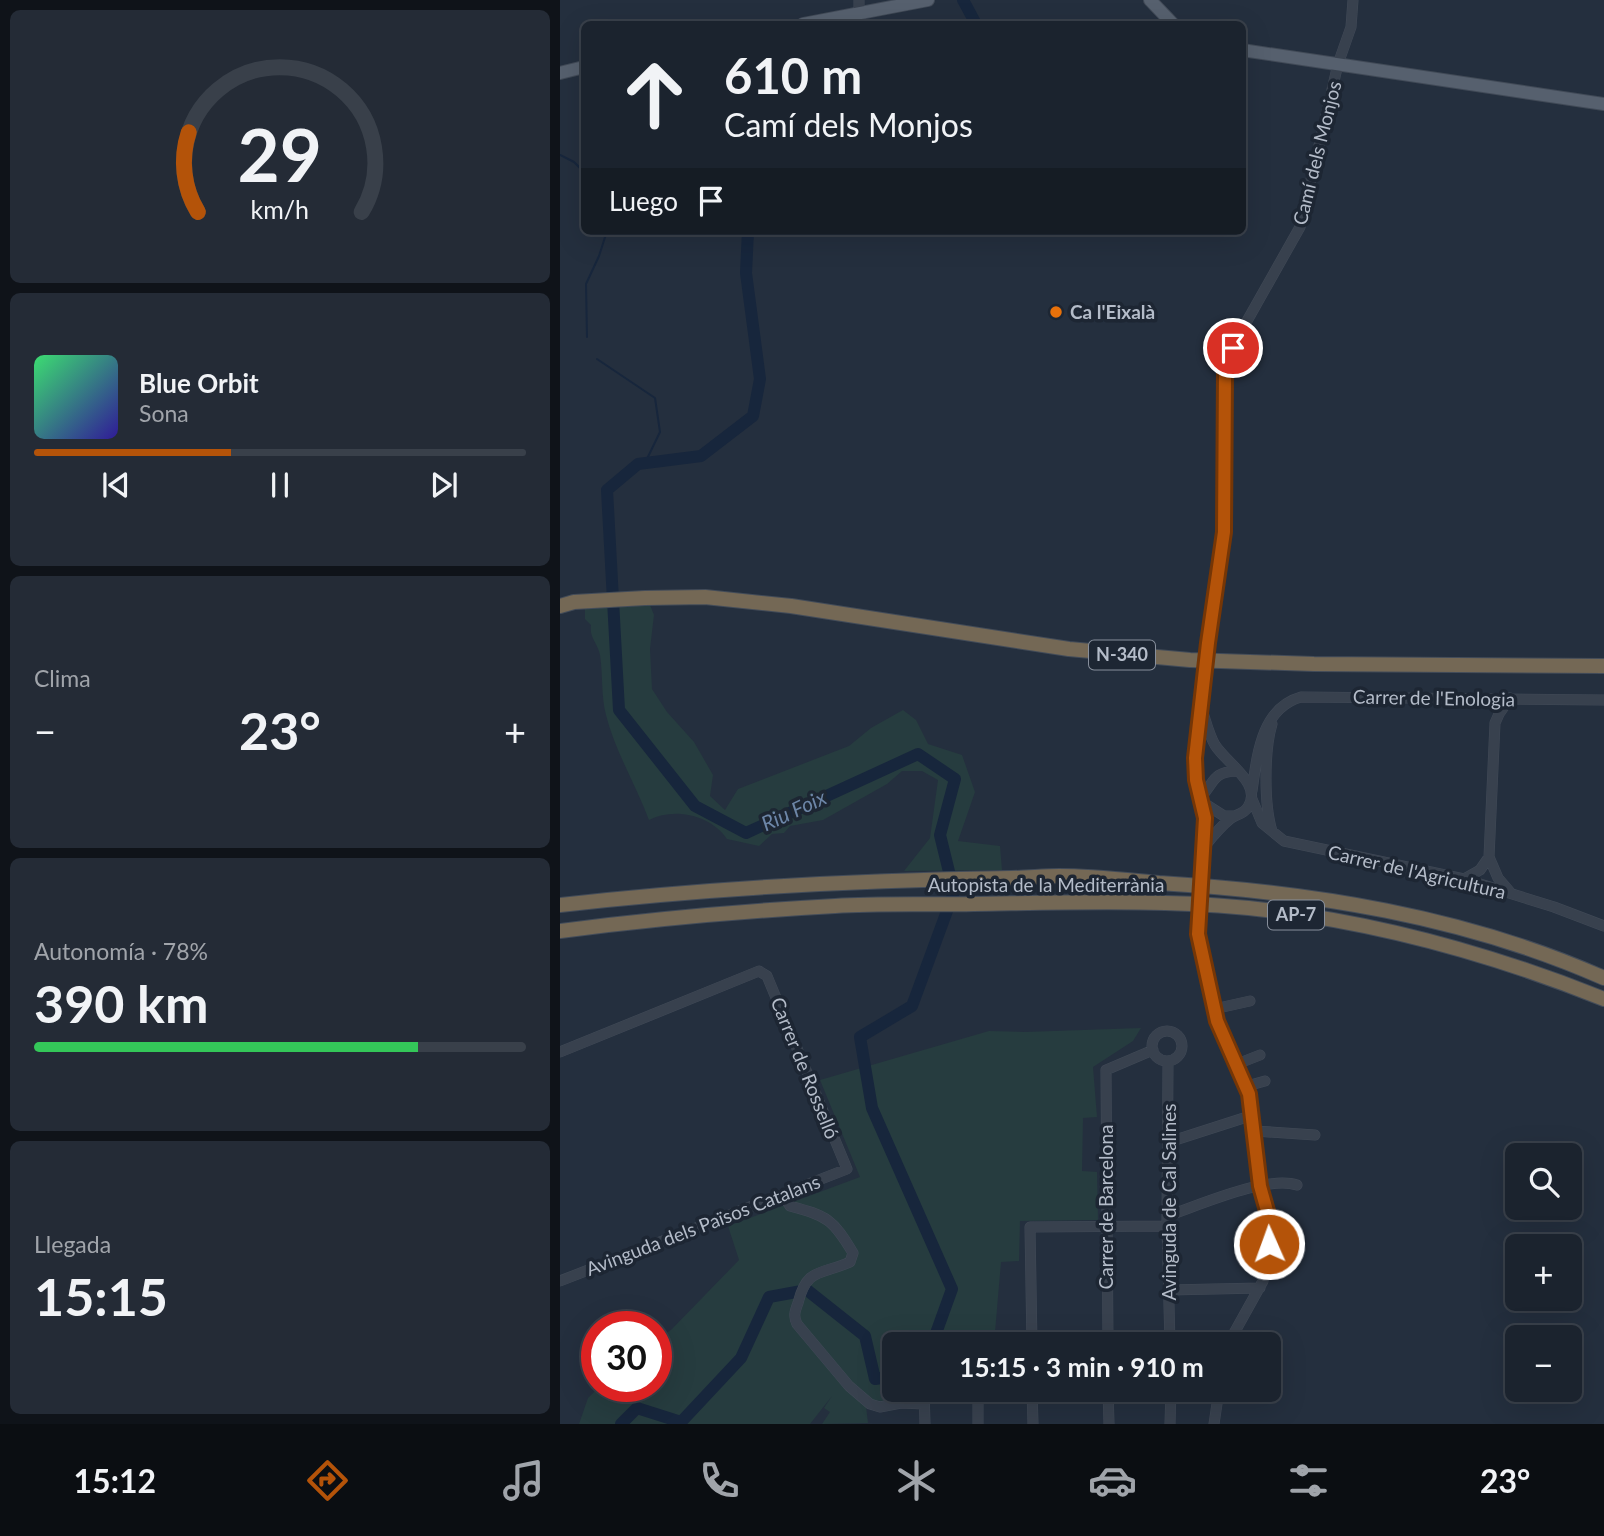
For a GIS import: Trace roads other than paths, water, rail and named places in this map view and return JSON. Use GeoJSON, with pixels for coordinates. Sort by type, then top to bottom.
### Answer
{"type":"FeatureCollection","features":[{"type":"Feature","properties":{"kind":"highway","name":"N-340"},"geometry":{"type":"LineString","coordinates":[[560,606],[645,598],[705,597],[791,606],[978,636],[1130,656],[1314,664],[1604,666]]}},
{"type":"Feature","properties":{"kind":"highway","name":"Autopista de la Mediterrània"},"geometry":{"type":"LineString","coordinates":[[560,905],[815,883],[975,878],[1073,877],[1235,888],[1380,909],[1463,929],[1530,950],[1604,978]]}},
{"type":"Feature","properties":{"kind":"highway","name":"Autopista de la Mediterrània"},"geometry":{"type":"LineString","coordinates":[[560,930],[635,921],[837,905],[1166,903],[1250,909],[1384,929],[1546,976],[1604,999]]}},
{"type":"Feature","properties":{"kind":"main road"},"geometry":{"type":"LineString","coordinates":[[820,21],[928,0]]}},
{"type":"Feature","properties":{"kind":"main road"},"geometry":{"type":"LineString","coordinates":[[1150,0],[1170,21]]}},
{"type":"Feature","properties":{"kind":"main road"},"geometry":{"type":"LineString","coordinates":[[1246,51],[1604,104]]}},
{"type":"Feature","properties":{"kind":"main road"},"geometry":{"type":"LineString","coordinates":[[560,73],[581,69]]}},
{"type":"Feature","properties":{"kind":"street"},"geometry":{"type":"LineString","coordinates":[[859,0],[859,14]]}},
{"type":"Feature","properties":{"kind":"street","name":"Camí dels Monjos"},"geometry":{"type":"LineString","coordinates":[[1235,1332],[1266,1273],[1270,1229],[1260,1186],[1253,1115],[1247,1086],[1214,1009],[1198,934],[1205,818],[1194,771],[1200,704],[1225,520],[1227,364],[1247,321],[1300,227],[1338,64],[1351,27],[1353,0]]}},
{"type":"Feature","properties":{"kind":"street","name":"Carrer de l'Enologia"},"geometry":{"type":"LineString","coordinates":[[1273,720],[1289,702],[1301,697],[1604,700]]}},
{"type":"Feature","properties":{"kind":"street"},"geometry":{"type":"LineString","coordinates":[[1481,698],[1492,712],[1495,723],[1489,857],[1498,878],[1511,893]]}},
{"type":"Feature","properties":{"kind":"street"},"geometry":{"type":"LineString","coordinates":[[1495,723],[1510,698]]}},
{"type":"Feature","properties":{"kind":"street"},"geometry":{"type":"LineString","coordinates":[[1200,704],[1213,741],[1224,758],[1248,782],[1262,823],[1272,831]]}},
{"type":"Feature","properties":{"kind":"street"},"geometry":{"type":"LineString","coordinates":[[1237,771],[1213,778],[1201,800],[1224,816],[1233,817],[1246,810],[1252,795],[1263,732],[1273,720]]}},
{"type":"Feature","properties":{"kind":"street"},"geometry":{"type":"LineString","coordinates":[[1272,831],[1267,807],[1269,738],[1273,720]]}},
{"type":"Feature","properties":{"kind":"street"},"geometry":{"type":"LineString","coordinates":[[1204,847],[1233,817]]}},
{"type":"Feature","properties":{"kind":"street","name":"Carrer de l'Agricultura"},"geometry":{"type":"LineString","coordinates":[[1272,831],[1284,841],[1301,846],[1464,879],[1604,926]]}},
{"type":"Feature","properties":{"kind":"street"},"geometry":{"type":"LineString","coordinates":[[1464,879],[1479,870],[1489,857]]}},
{"type":"Feature","properties":{"kind":"street","name":"Carrer de Rosselló"},"geometry":{"type":"LineString","coordinates":[[560,1052],[759,971],[768,976],[847,1169]]}},
{"type":"Feature","properties":{"kind":"street"},"geometry":{"type":"LineString","coordinates":[[1214,1009],[1250,1001]]}},
{"type":"Feature","properties":{"kind":"street"},"geometry":{"type":"LineString","coordinates":[[1166,1031],[1181,1039],[1181,1051],[1178,1056],[1168,1061],[1156,1056],[1152,1043],[1160,1033],[1166,1031]]}},
{"type":"Feature","properties":{"kind":"street","name":"Carrer de Barcelona"},"geometry":{"type":"LineString","coordinates":[[1108,1332],[1106,1070],[1153,1050]]}},
{"type":"Feature","properties":{"kind":"street"},"geometry":{"type":"LineString","coordinates":[[1237,1064],[1260,1055]]}},
{"type":"Feature","properties":{"kind":"street","name":"Avinguda de Cal Salines"},"geometry":{"type":"LineString","coordinates":[[1168,1061],[1170,1332]]}},
{"type":"Feature","properties":{"kind":"street"},"geometry":{"type":"LineString","coordinates":[[1247,1086],[1265,1081]]}},
{"type":"Feature","properties":{"kind":"street"},"geometry":{"type":"LineString","coordinates":[[1169,1142],[1253,1115]]}},
{"type":"Feature","properties":{"kind":"street"},"geometry":{"type":"LineString","coordinates":[[1255,1131],[1315,1135]]}},
{"type":"Feature","properties":{"kind":"street","name":"Avinguda dels Països Catalans"},"geometry":{"type":"LineString","coordinates":[[560,1281],[847,1169]]}},
{"type":"Feature","properties":{"kind":"street"},"geometry":{"type":"LineString","coordinates":[[1032,1332],[1030,1227],[1106,1227],[1167,1221],[1260,1186],[1285,1181],[1297,1185]]}},
{"type":"Feature","properties":{"kind":"street"},"geometry":{"type":"LineString","coordinates":[[782,1194],[790,1206],[828,1219],[841,1233],[853,1253],[850,1262],[805,1280],[795,1321],[864,1401],[880,1407],[907,1403],[925,1405]]}},
{"type":"Feature","properties":{"kind":"street"},"geometry":{"type":"LineString","coordinates":[[1168,1290],[1260,1288]]}},
{"type":"Feature","properties":{"kind":"street"},"geometry":{"type":"LineString","coordinates":[[925,1402],[925,1424]]}},
{"type":"Feature","properties":{"kind":"street"},"geometry":{"type":"LineString","coordinates":[[978,1402],[978,1424]]}},
{"type":"Feature","properties":{"kind":"street"},"geometry":{"type":"LineString","coordinates":[[1032,1402],[1033,1424]]}},
{"type":"Feature","properties":{"kind":"street"},"geometry":{"type":"LineString","coordinates":[[1108,1402],[1108,1424]]}},
{"type":"Feature","properties":{"kind":"street"},"geometry":{"type":"LineString","coordinates":[[1170,1424],[1171,1402]]}},
{"type":"Feature","properties":{"kind":"street"},"geometry":{"type":"LineString","coordinates":[[1214,1424],[1217,1402]]}},
{"type":"Feature","properties":{"kind":"waterway","name":"Riu Foix"},"geometry":{"type":"LineString","coordinates":[[963,0],[974,21]]}},
{"type":"Feature","properties":{"kind":"waterway"},"geometry":{"type":"LineString","coordinates":[[560,155],[581,169]]}},
{"type":"Feature","properties":{"kind":"waterway"},"geometry":{"type":"LineString","coordinates":[[587,337],[586,284],[606,235]]}},
{"type":"Feature","properties":{"kind":"waterway","name":"Riu Foix"},"geometry":{"type":"LineString","coordinates":[[748,235],[746,273],[760,379],[753,416],[701,456],[638,464],[607,490],[619,710],[695,806],[746,833],[918,754],[955,779],[940,835],[954,892],[912,1006],[860,1037],[872,1108],[952,1289],[936,1332]]}},
{"type":"Feature","properties":{"kind":"waterway"},"geometry":{"type":"LineString","coordinates":[[597,359],[655,398],[660,432],[645,463]]}},
{"type":"Feature","properties":{"kind":"waterway","name":"Riu Foix"},"geometry":{"type":"LineString","coordinates":[[621,1424],[637,1408],[681,1422],[741,1358],[769,1297],[807,1290],[865,1336],[875,1379],[882,1378]]}},
{"type":"Feature","properties":{"kind":"place","name":"Ca l'Eixalà"},"geometry":{"type":"Point","coordinates":[1056,312]}}]}
